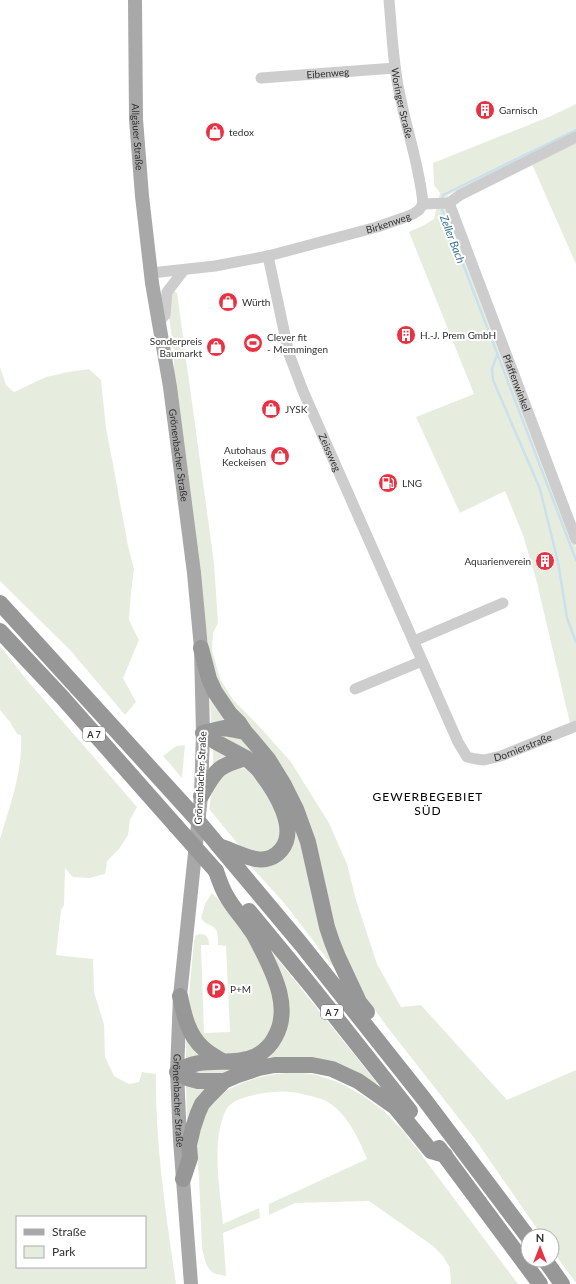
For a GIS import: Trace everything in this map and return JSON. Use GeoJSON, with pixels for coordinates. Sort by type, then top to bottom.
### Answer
{"type":"FeatureCollection","features":[{"type":"Feature","properties":{"kind":"highway","name":"A 7"},"geometry":{"type":"LineString","coordinates":[[0,603],[174,793],[218,845],[305,950],[429,1105],[521,1228]]}},
{"type":"Feature","properties":{"kind":"highway","name":"A 7"},"geometry":{"type":"LineString","coordinates":[[0,631],[72,708],[216,871],[311,986],[445,1155],[540,1284]]}},
{"type":"Feature","properties":{"kind":"highway"},"geometry":{"type":"LineString","coordinates":[[201,648],[209,679],[215,692],[226,708],[268,759],[284,785],[296,809],[308,842],[327,927],[338,957],[359,1002],[387,1039],[392,1060]]}},
{"type":"Feature","properties":{"kind":"highway"},"geometry":{"type":"LineString","coordinates":[[203,733],[224,728],[245,732]]}},
{"type":"Feature","properties":{"kind":"highway"},"geometry":{"type":"LineString","coordinates":[[203,733],[216,742],[246,758]]}},
{"type":"Feature","properties":{"kind":"highway"},"geometry":{"type":"LineString","coordinates":[[202,796],[213,775],[223,766],[246,758]]}},
{"type":"Feature","properties":{"kind":"highway","name":"A 7"},"geometry":{"type":"LineString","coordinates":[[218,845],[256,859],[265,860],[276,856],[284,846],[288,837],[288,823],[275,795],[261,772],[246,758]]}},
{"type":"Feature","properties":{"kind":"highway"},"geometry":{"type":"LineString","coordinates":[[177,1072],[190,1064],[200,1062],[244,1060],[255,1056],[266,1050],[279,1031],[281,1022],[282,1010],[279,991],[267,961],[251,930],[227,897],[216,871]]}},
{"type":"Feature","properties":{"kind":"highway"},"geometry":{"type":"LineString","coordinates":[[180,996],[184,1015],[195,1040],[203,1049],[222,1061]]}},
{"type":"Feature","properties":{"kind":"highway","name":"A 7"},"geometry":{"type":"LineString","coordinates":[[177,1072],[187,1078],[198,1081],[224,1081],[259,1068],[275,1065],[312,1065],[332,1069],[358,1080],[395,1107],[431,1151],[445,1155]]}},
{"type":"Feature","properties":{"kind":"highway"},"geometry":{"type":"LineString","coordinates":[[183,1179],[190,1158],[189,1145],[198,1112],[202,1104],[224,1081]]}},
{"type":"Feature","properties":{"kind":"highway"},"geometry":{"type":"LineString","coordinates":[[551,1268],[562,1284]]}},
{"type":"Feature","properties":{"kind":"main road","name":"Allgäuer Straße"},"geometry":{"type":"LineString","coordinates":[[135,0],[136,119],[142,196],[151,273]]}},
{"type":"Feature","properties":{"kind":"main road","name":"Grönenbacher Straße"},"geometry":{"type":"LineString","coordinates":[[151,273],[170,387],[194,573],[201,648],[203,733],[202,796],[180,996],[177,1072],[191,1283]]}},
{"type":"Feature","properties":{"kind":"street","name":"Woringer Straße"},"geometry":{"type":"LineString","coordinates":[[389,0],[395,68],[401,100],[415,156],[423,204]]}},
{"type":"Feature","properties":{"kind":"street","name":"Eibenweg"},"geometry":{"type":"LineString","coordinates":[[261,78],[395,68]]}},
{"type":"Feature","properties":{"kind":"street"},"geometry":{"type":"LineString","coordinates":[[423,204],[449,203],[460,195],[576,136]]}},
{"type":"Feature","properties":{"kind":"street","name":"Pfaffenwinkel"},"geometry":{"type":"LineString","coordinates":[[449,203],[576,540]]}},
{"type":"Feature","properties":{"kind":"street","name":"Birkenweg"},"geometry":{"type":"LineString","coordinates":[[151,273],[222,265],[268,256],[377,227],[419,210],[423,204]]}},
{"type":"Feature","properties":{"kind":"street","name":"Zeissweg"},"geometry":{"type":"LineString","coordinates":[[268,256],[289,354],[296,373],[320,431],[458,742],[467,757]]}},
{"type":"Feature","properties":{"kind":"street"},"geometry":{"type":"LineString","coordinates":[[159,322],[165,315],[167,292],[184,270]]}},
{"type":"Feature","properties":{"kind":"street"},"geometry":{"type":"LineString","coordinates":[[414,641],[503,603]]}},
{"type":"Feature","properties":{"kind":"street"},"geometry":{"type":"LineString","coordinates":[[355,689],[422,661]]}},
{"type":"Feature","properties":{"kind":"street","name":"Dornierstraße"},"geometry":{"type":"LineString","coordinates":[[467,757],[484,760],[501,756],[576,726]]}},
{"type":"Feature","properties":{"kind":"green space"},"geometry":{"type":"Polygon","coordinates":[[[576,104],[576,133],[448,195],[447,201],[576,547],[576,721],[570,723],[536,579],[523,535],[505,491],[460,513],[416,417],[474,394],[409,232],[434,219],[440,193],[434,185],[433,163],[551,116],[576,104]]]}},
{"type":"Feature","properties":{"kind":"green space"},"geometry":{"type":"Polygon","coordinates":[[[576,138],[576,264],[531,162],[576,138]]]}},
{"type":"Feature","properties":{"kind":"green space"},"geometry":{"type":"Polygon","coordinates":[[[173,290],[177,293],[214,563],[218,623],[213,633],[212,650],[220,679],[234,701],[291,762],[329,823],[347,864],[356,900],[377,964],[401,1007],[421,1005],[507,1100],[576,1070],[576,1283],[560,1261],[560,1228],[536,1228],[475,1139],[364,995],[334,931],[319,861],[218,688],[208,645],[174,381],[174,351],[168,307],[173,290]]]}},
{"type":"Feature","properties":{"kind":"green space"},"geometry":{"type":"Polygon","coordinates":[[[0,367],[6,385],[14,392],[46,377],[89,369],[101,380],[106,428],[128,546],[134,569],[129,620],[139,640],[123,678],[136,702],[125,715],[70,650],[0,581],[0,367]]]}},
{"type":"Feature","properties":{"kind":"green space"},"geometry":{"type":"Polygon","coordinates":[[[0,646],[26,679],[137,807],[130,820],[128,835],[119,849],[107,861],[105,874],[89,878],[73,877],[65,868],[64,905],[61,910],[56,955],[93,959],[94,992],[104,1024],[105,1057],[114,1076],[129,1084],[139,1082],[142,1072],[156,1074],[159,1153],[176,1284],[0,1284],[0,839],[12,801],[18,775],[21,748],[21,735],[17,734],[10,722],[0,710],[0,646]]]}},
{"type":"Feature","properties":{"kind":"green space"},"geometry":{"type":"Polygon","coordinates":[[[210,692],[234,726],[211,727],[210,692]]]}},
{"type":"Feature","properties":{"kind":"green space"},"geometry":{"type":"Polygon","coordinates":[[[222,732],[232,733],[247,742],[296,822],[341,977],[285,904],[248,863],[269,864],[292,820],[222,741],[222,732]]]}},
{"type":"Feature","properties":{"kind":"green space"},"geometry":{"type":"Polygon","coordinates":[[[185,745],[182,778],[163,756],[176,746],[185,745]]]}},
{"type":"Feature","properties":{"kind":"green space"},"geometry":{"type":"Polygon","coordinates":[[[213,746],[233,756],[213,766],[213,746]]]}},
{"type":"Feature","properties":{"kind":"green space"},"geometry":{"type":"Polygon","coordinates":[[[236,767],[246,769],[257,775],[275,808],[283,837],[267,854],[242,849],[209,809],[212,792],[216,782],[236,767]]]}},
{"type":"Feature","properties":{"kind":"green space"},"geometry":{"type":"Polygon","coordinates":[[[212,893],[238,921],[246,934],[276,997],[274,1029],[257,1049],[231,1056],[221,1053],[198,1036],[190,1011],[189,994],[194,941],[196,935],[204,934],[208,939],[209,945],[201,945],[204,1033],[230,1032],[226,946],[218,945],[218,935],[216,929],[204,922],[201,918],[205,904],[212,893]]]}},
{"type":"Feature","properties":{"kind":"green space"},"geometry":{"type":"Polygon","coordinates":[[[271,951],[377,1083],[375,1085],[340,1066],[201,1076],[191,1069],[277,1045],[271,951]]]}},
{"type":"Feature","properties":{"kind":"green space"},"geometry":{"type":"Polygon","coordinates":[[[186,1036],[207,1058],[186,1061],[186,1036]]]}},
{"type":"Feature","properties":{"kind":"green space"},"geometry":{"type":"Polygon","coordinates":[[[297,1072],[317,1075],[340,1083],[362,1095],[384,1111],[405,1133],[518,1284],[451,1284],[450,1268],[443,1256],[433,1246],[369,1201],[295,1203],[269,1215],[269,1204],[367,1159],[351,1126],[333,1106],[319,1098],[300,1093],[288,1092],[270,1092],[245,1097],[236,1101],[226,1110],[221,1122],[218,1150],[223,1224],[259,1208],[260,1218],[223,1233],[226,1276],[216,1274],[210,1270],[206,1263],[202,1248],[197,1144],[202,1124],[215,1100],[233,1087],[243,1082],[264,1076],[297,1072]]]}},
{"type":"Feature","properties":{"kind":"green space"},"geometry":{"type":"Polygon","coordinates":[[[186,1083],[211,1087],[187,1126],[186,1083]]]}},
{"type":"Feature","properties":{"kind":"waterway","name":"Zeller Bach"},"geometry":{"type":"LineString","coordinates":[[442,200],[443,195],[576,130]]}},
{"type":"Feature","properties":{"kind":"waterway","name":"Zeller Bach"},"geometry":{"type":"LineString","coordinates":[[442,205],[442,209],[576,560]]}},
{"type":"Feature","properties":{"kind":"waterway","name":"Zeller Bach"},"geometry":{"type":"LineString","coordinates":[[497,355],[492,369],[493,380],[540,489],[558,562],[567,618],[576,642]]}},
{"type":"Feature","properties":{"kind":"place","name":"Garnisch"},"geometry":{"type":"Point","coordinates":[485,110]}},
{"type":"Feature","properties":{"kind":"place","name":"tedox"},"geometry":{"type":"Point","coordinates":[215,132]}},
{"type":"Feature","properties":{"kind":"place","name":"Würth"},"geometry":{"type":"Point","coordinates":[228,302]}},
{"type":"Feature","properties":{"kind":"place","name":"H.-J. Prem GmbH"},"geometry":{"type":"Point","coordinates":[406,335]}},
{"type":"Feature","properties":{"kind":"place","name":"Clever fit - Memmingen"},"geometry":{"type":"Point","coordinates":[253,343]}},
{"type":"Feature","properties":{"kind":"place","name":"Sonderpreis Baumarkt"},"geometry":{"type":"Point","coordinates":[216,347]}},
{"type":"Feature","properties":{"kind":"place","name":"JYSK"},"geometry":{"type":"Point","coordinates":[271,409]}},
{"type":"Feature","properties":{"kind":"place","name":"Autohaus Keckeisen"},"geometry":{"type":"Point","coordinates":[280,456]}},
{"type":"Feature","properties":{"kind":"place","name":"LNG"},"geometry":{"type":"Point","coordinates":[388,483]}},
{"type":"Feature","properties":{"kind":"place","name":"Aquarienverein"},"geometry":{"type":"Point","coordinates":[545,561]}},
{"type":"Feature","properties":{"kind":"place","name":"P+M"},"geometry":{"type":"Point","coordinates":[216,989]}},
{"type":"Feature","properties":{"kind":"district","name":"GEWERBEGEBIET SÜD"},"geometry":{"type":"Point","coordinates":[428,803]}}]}
